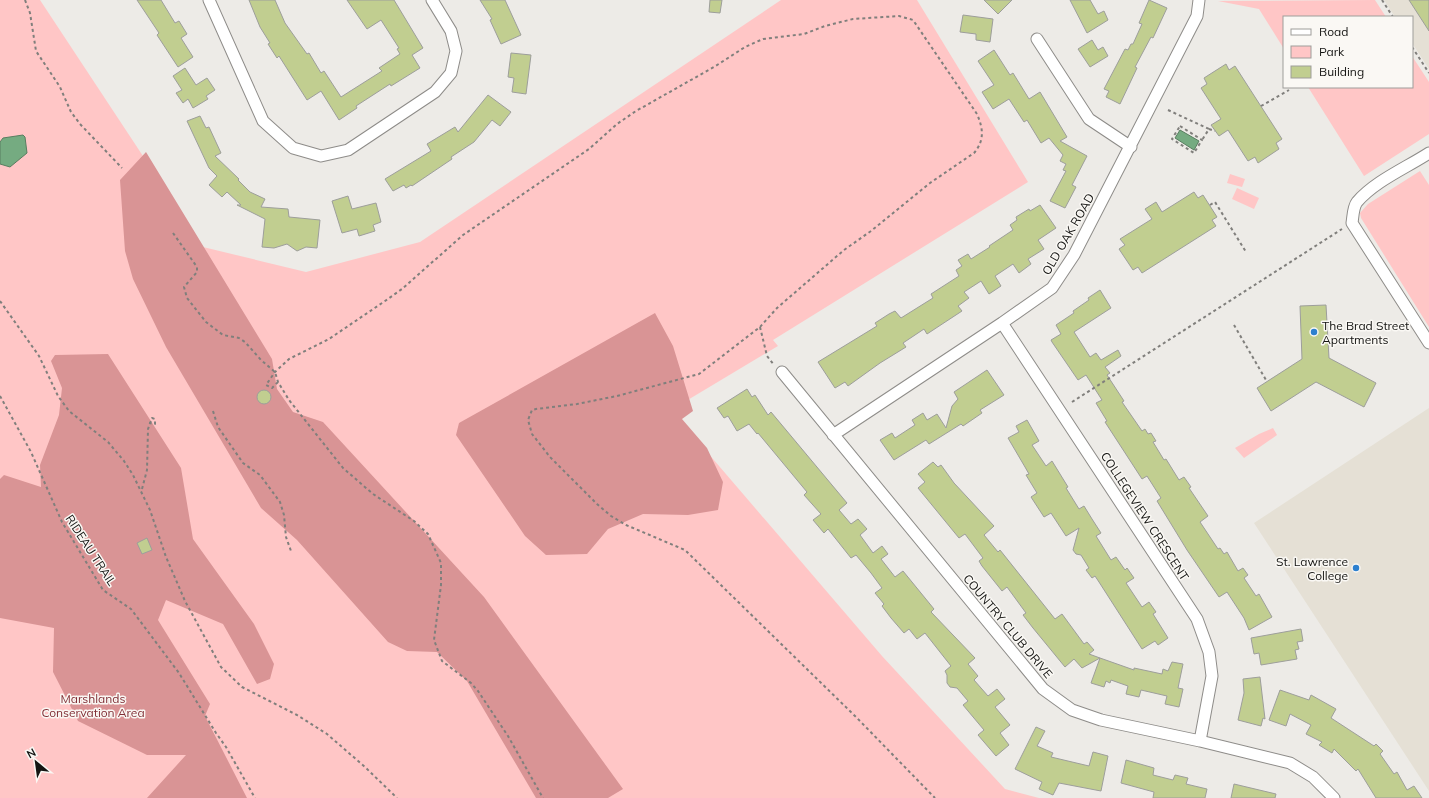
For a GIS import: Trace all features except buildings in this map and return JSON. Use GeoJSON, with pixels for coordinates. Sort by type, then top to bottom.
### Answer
{"type":"FeatureCollection","features":[{"type":"Feature","properties":{"kind":"street"},"geometry":{"type":"LineString","coordinates":[[209,0],[263,121],[293,148],[321,156],[348,150],[435,92],[451,73],[456,51],[451,31],[432,0]]}},
{"type":"Feature","properties":{"kind":"street","name":"OLD OAK ROAD"},"geometry":{"type":"LineString","coordinates":[[833,435],[1052,288],[1074,255],[1131,147],[1197,16],[1200,0]]}},
{"type":"Feature","properties":{"kind":"street"},"geometry":{"type":"LineString","coordinates":[[1036,39],[1089,119],[1131,147]]}},
{"type":"Feature","properties":{"kind":"street"},"geometry":{"type":"LineString","coordinates":[[1429,153],[1376,185],[1357,202],[1352,223],[1429,343]]}},
{"type":"Feature","properties":{"kind":"street","name":"COLLEGEVIEW CRESCENT"},"geometry":{"type":"LineString","coordinates":[[1002,323],[1197,619],[1209,652],[1212,676],[1200,741]]}},
{"type":"Feature","properties":{"kind":"street","name":"COUNTRY CLUB DRIVE"},"geometry":{"type":"LineString","coordinates":[[778,369],[1043,689],[1072,710],[1101,720],[1200,741],[1290,763],[1313,777],[1334,798]]}},
{"type":"Feature","properties":{"kind":"path"},"geometry":{"type":"LineString","coordinates":[[25,0],[30,13],[36,51],[60,87],[71,112],[80,124],[122,168]]}},
{"type":"Feature","properties":{"kind":"path"},"geometry":{"type":"LineString","coordinates":[[1382,0],[1392,16]]}},
{"type":"Feature","properties":{"kind":"path"},"geometry":{"type":"LineString","coordinates":[[278,382],[272,388],[268,388],[266,385],[275,372],[289,359],[329,339],[396,293],[463,235],[589,149],[636,111],[714,67],[745,47],[763,39],[804,34],[825,26],[853,19],[889,16],[906,17],[918,25],[937,57],[977,114],[982,131],[980,146],[974,153],[930,183],[871,231],[844,250],[777,308],[760,327],[700,374],[610,397],[532,410],[529,415],[528,426],[532,434],[555,463],[611,516],[626,525],[685,550],[815,676],[935,798]]}},
{"type":"Feature","properties":{"kind":"path"},"geometry":{"type":"LineString","coordinates":[[1413,49],[1429,73]]}},
{"type":"Feature","properties":{"kind":"path"},"geometry":{"type":"LineString","coordinates":[[1261,106],[1289,90]]}},
{"type":"Feature","properties":{"kind":"path"},"geometry":{"type":"LineString","coordinates":[[1168,110],[1215,131]]}},
{"type":"Feature","properties":{"kind":"path"},"geometry":{"type":"LineString","coordinates":[[1202,140],[1180,126],[1172,139],[1194,153],[1209,129]]}},
{"type":"Feature","properties":{"kind":"path"},"geometry":{"type":"LineString","coordinates":[[1210,205],[1215,202],[1246,252]]}},
{"type":"Feature","properties":{"kind":"path"},"geometry":{"type":"LineString","coordinates":[[1072,402],[1352,223]]}},
{"type":"Feature","properties":{"kind":"path"},"geometry":{"type":"LineString","coordinates":[[173,233],[197,267],[197,272],[184,287],[185,294],[191,304],[214,329],[223,335],[239,338],[245,342],[261,360],[275,372],[278,382],[304,419],[343,468],[373,494],[414,521],[428,534],[441,563],[441,585],[434,640],[442,661],[472,683],[508,736],[543,798]]}},
{"type":"Feature","properties":{"kind":"path"},"geometry":{"type":"LineString","coordinates":[[0,301],[39,356],[61,401],[69,411],[108,442],[124,460],[141,490],[185,601],[221,667],[242,687],[297,715],[327,734],[365,767],[397,798]]}},
{"type":"Feature","properties":{"kind":"path"},"geometry":{"type":"LineString","coordinates":[[1234,325],[1266,380]]}},
{"type":"Feature","properties":{"kind":"path"},"geometry":{"type":"LineString","coordinates":[[760,327],[767,356],[778,369]]}},
{"type":"Feature","properties":{"kind":"path","name":"RIDEAU TRAIL"},"geometry":{"type":"LineString","coordinates":[[0,396],[31,452],[62,522],[103,590],[131,609],[179,673],[226,747],[255,798]]}},
{"type":"Feature","properties":{"kind":"path"},"geometry":{"type":"LineString","coordinates":[[213,411],[218,427],[243,463],[260,475],[280,502],[284,515],[286,537],[291,551]]}},
{"type":"Feature","properties":{"kind":"path"},"geometry":{"type":"LineString","coordinates":[[141,490],[147,470],[149,423]]}},
{"type":"Feature","properties":{"kind":"shaded area"},"geometry":{"type":"Polygon","coordinates":[[[1384,0],[1429,0],[1429,69],[1413,45],[1413,16],[1394,16],[1384,0]]]}},
{"type":"Feature","properties":{"kind":"shaded area"},"geometry":{"type":"Polygon","coordinates":[[[1180,130],[1199,141],[1194,150],[1175,138],[1180,130]]]}},
{"type":"Feature","properties":{"kind":"shaded area"},"geometry":{"type":"Polygon","coordinates":[[[23,135],[25,137],[27,153],[10,167],[0,164],[0,142],[3,138],[23,135]]]}},
{"type":"Feature","properties":{"kind":"shaded area","name":"St. Lawrence College"},"geometry":{"type":"Polygon","coordinates":[[[1429,408],[1429,791],[1254,523],[1429,408]]]}},
{"type":"Feature","properties":{"kind":"green space"},"geometry":{"type":"Polygon","coordinates":[[[0,0],[40,0],[203,247],[306,272],[420,242],[781,0],[917,0],[1028,182],[773,340],[778,346],[671,410],[882,656],[1005,789],[1039,798],[0,798],[0,0]]]}},
{"type":"Feature","properties":{"kind":"green space"},"geometry":{"type":"Polygon","coordinates":[[[1375,0],[1385,16],[1283,16],[1283,47],[1259,9],[1218,1],[1375,0]]]}},
{"type":"Feature","properties":{"kind":"green space"},"geometry":{"type":"Polygon","coordinates":[[[1413,58],[1429,82],[1429,134],[1364,176],[1309,88],[1413,88],[1413,58]]]}},
{"type":"Feature","properties":{"kind":"green space"},"geometry":{"type":"Polygon","coordinates":[[[146,152],[272,359],[277,389],[293,412],[323,422],[484,597],[623,789],[608,798],[536,798],[467,681],[437,652],[407,651],[388,642],[297,540],[261,508],[166,347],[133,279],[125,251],[120,180],[146,152]]]}},
{"type":"Feature","properties":{"kind":"green space"},"geometry":{"type":"Polygon","coordinates":[[[1420,171],[1429,185],[1429,327],[1361,218],[1360,213],[1368,204],[1420,171]]]}},
{"type":"Feature","properties":{"kind":"green space"},"geometry":{"type":"Polygon","coordinates":[[[1230,174],[1245,179],[1242,187],[1227,183],[1230,174]]]}},
{"type":"Feature","properties":{"kind":"green space"},"geometry":{"type":"Polygon","coordinates":[[[1237,188],[1259,198],[1254,209],[1232,199],[1237,188]]]}},
{"type":"Feature","properties":{"kind":"green space"},"geometry":{"type":"Polygon","coordinates":[[[655,313],[673,346],[693,411],[682,419],[707,448],[723,482],[718,510],[688,515],[643,514],[608,529],[587,554],[546,555],[525,536],[456,435],[459,423],[655,313]]]}},
{"type":"Feature","properties":{"kind":"green space","name":"Marshlands Conservation Area"},"geometry":{"type":"Polygon","coordinates":[[[108,354],[181,468],[193,539],[254,624],[274,664],[270,679],[257,684],[223,624],[166,600],[158,620],[210,704],[205,716],[247,798],[147,798],[186,755],[147,755],[78,721],[53,672],[54,628],[0,618],[0,479],[4,475],[41,487],[40,465],[59,415],[62,388],[51,361],[55,355],[108,354]]]}},
{"type":"Feature","properties":{"kind":"green space"},"geometry":{"type":"Polygon","coordinates":[[[1273,428],[1277,435],[1244,458],[1235,448],[1259,434],[1273,428]]]}},
{"type":"Feature","properties":{"kind":"place","name":"The Brad Street Apartments"},"geometry":{"type":"Point","coordinates":[1314,332]}},
{"type":"Feature","properties":{"kind":"place","name":"St. Lawrence College"},"geometry":{"type":"Point","coordinates":[1356,568]}}]}
